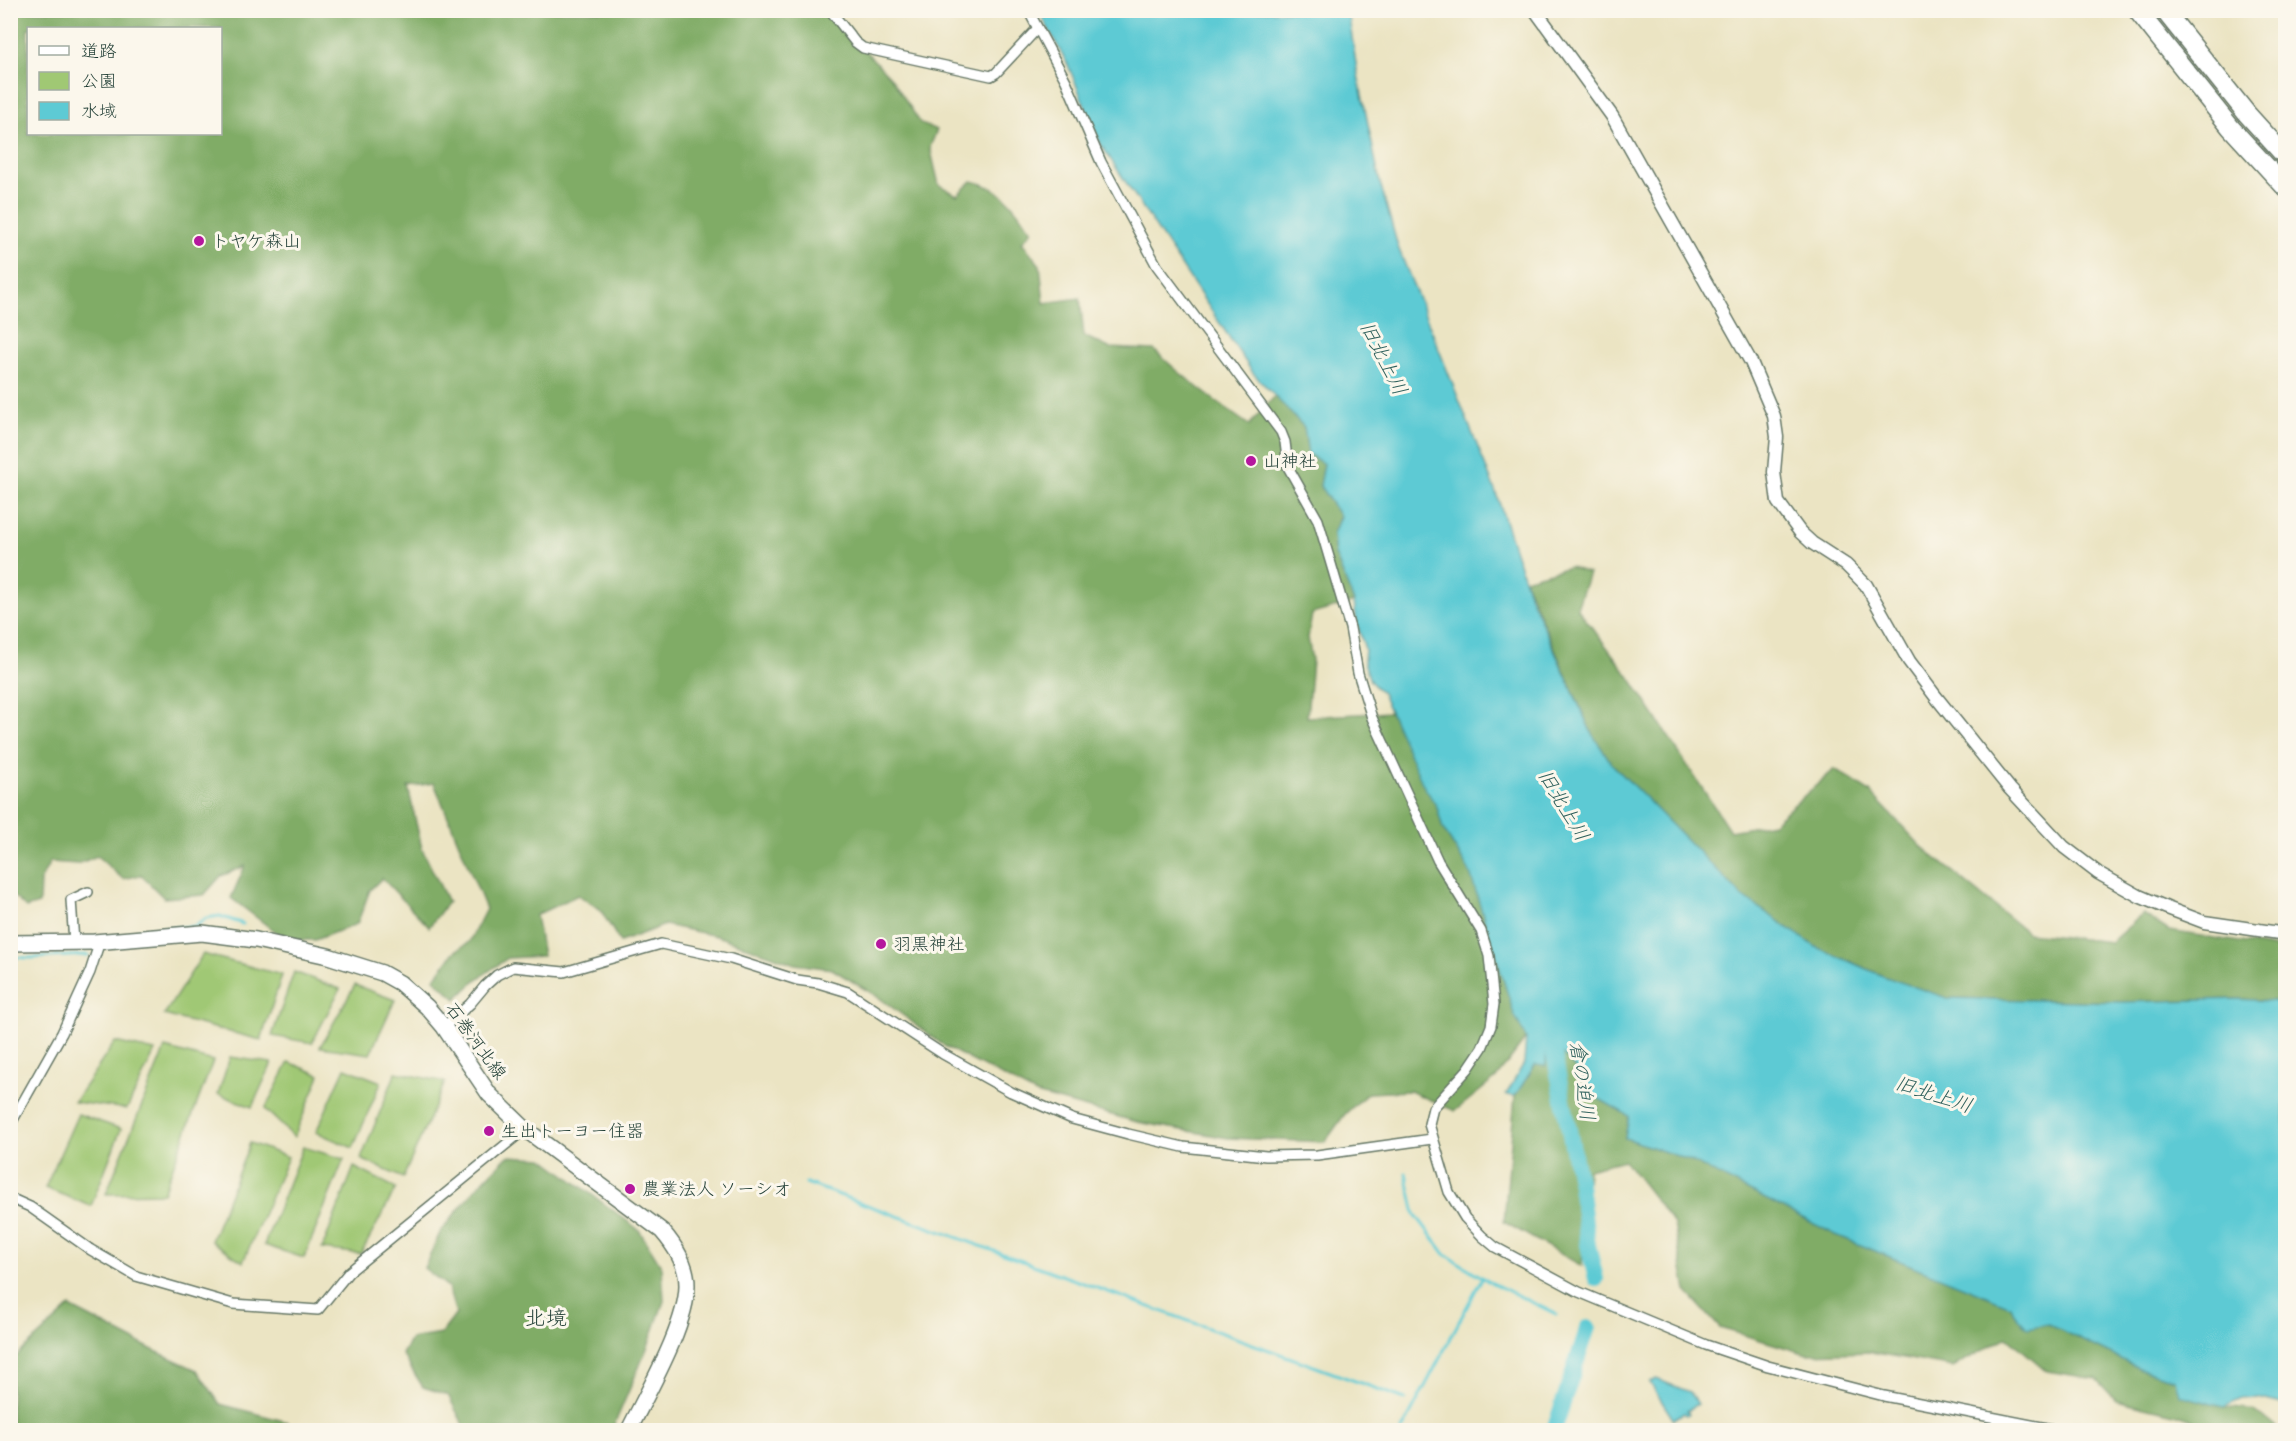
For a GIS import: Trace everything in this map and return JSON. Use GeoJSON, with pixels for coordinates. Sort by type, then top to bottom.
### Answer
{"type":"FeatureCollection","features":[{"type":"Feature","properties":{"kind":"highway"},"geometry":{"type":"LineString","coordinates":[[2137,10],[2231,128],[2286,188]]}},
{"type":"Feature","properties":{"kind":"highway"},"geometry":{"type":"LineString","coordinates":[[2164,10],[2247,114],[2286,157]]}},
{"type":"Feature","properties":{"kind":"main road","name":"石巻河北線"},"geometry":{"type":"LineString","coordinates":[[10,944],[100,941],[202,933],[256,940],[328,956],[382,973],[400,983],[427,1007],[444,1027],[489,1094],[525,1129],[662,1232],[672,1242],[681,1259],[687,1283],[685,1309],[629,1431]]}},
{"type":"Feature","properties":{"kind":"street"},"geometry":{"type":"LineString","coordinates":[[830,10],[855,42],[863,48],[991,76],[1037,29]]}},
{"type":"Feature","properties":{"kind":"street"},"geometry":{"type":"LineString","coordinates":[[1028,10],[1066,81],[1101,162],[1157,266],[1281,432],[1285,442],[1288,467],[1318,520],[1350,628],[1358,673],[1372,717],[1438,861],[1481,931],[1493,979],[1494,1004],[1491,1026],[1482,1048],[1468,1069],[1433,1108],[1429,1124],[1449,1192],[1465,1218],[1495,1247],[1579,1292],[1706,1345],[1768,1366],[1884,1396],[2057,1431]]}},
{"type":"Feature","properties":{"kind":"street"},"geometry":{"type":"LineString","coordinates":[[1535,10],[1612,116],[1751,362],[1774,416],[1777,437],[1774,472],[1778,502],[1789,519],[1812,543],[1857,573],[1909,661],[1936,698],[2010,789],[2064,847],[2098,873],[2139,896],[2168,908],[2204,922],[2286,934]]}},
{"type":"Feature","properties":{"kind":"street"},"geometry":{"type":"LineString","coordinates":[[74,942],[71,900],[88,892]]}},
{"type":"Feature","properties":{"kind":"street"},"geometry":{"type":"LineString","coordinates":[[10,1125],[62,1033],[90,972],[100,941]]}},
{"type":"Feature","properties":{"kind":"street"},"geometry":{"type":"LineString","coordinates":[[444,1027],[497,975],[513,967],[564,972],[661,944],[731,959],[797,980],[818,983],[848,992],[935,1049],[1011,1092],[1072,1119],[1128,1134],[1183,1147],[1266,1156],[1317,1155],[1432,1139]]}},
{"type":"Feature","properties":{"kind":"street"},"geometry":{"type":"LineString","coordinates":[[10,1198],[30,1207],[91,1250],[136,1276],[233,1304],[318,1310],[349,1272],[525,1129]]}},
{"type":"Feature","properties":{"kind":"green space"},"geometry":{"type":"Polygon","coordinates":[[[10,11],[827,11],[892,79],[921,124],[937,130],[930,147],[939,185],[957,195],[972,181],[983,184],[1000,194],[1020,214],[1032,231],[1022,242],[1040,265],[1044,303],[1080,298],[1084,336],[1109,348],[1154,350],[1224,408],[1249,425],[1275,396],[1304,427],[1308,453],[1324,464],[1320,486],[1340,516],[1333,534],[1335,554],[1354,602],[1312,614],[1308,638],[1312,660],[1307,717],[1390,712],[1437,807],[1443,829],[1469,870],[1526,1038],[1496,1078],[1455,1111],[1410,1091],[1368,1093],[1345,1114],[1325,1142],[1228,1138],[1137,1122],[1036,1094],[946,1047],[878,997],[832,969],[795,964],[717,936],[665,925],[620,942],[600,909],[578,895],[536,915],[543,956],[508,958],[476,980],[456,999],[434,979],[454,952],[469,942],[486,909],[434,783],[408,787],[422,849],[448,902],[429,927],[382,878],[370,890],[357,924],[315,940],[286,940],[231,898],[245,866],[221,876],[204,895],[164,898],[141,875],[123,879],[97,856],[78,864],[50,862],[40,881],[39,904],[26,908],[10,893],[10,11]]]}},
{"type":"Feature","properties":{"kind":"green space"},"geometry":{"type":"Polygon","coordinates":[[[1569,567],[1589,573],[1577,608],[1629,676],[1730,831],[1773,823],[1835,769],[1870,792],[1921,846],[2028,933],[2111,942],[2143,914],[2169,931],[2285,949],[2285,1002],[2238,999],[2122,1002],[1947,998],[1893,980],[1816,947],[1742,896],[1612,764],[1592,734],[1524,579],[1569,567]]]}},
{"type":"Feature","properties":{"kind":"green space"},"geometry":{"type":"Polygon","coordinates":[[[203,954],[282,975],[261,1040],[164,1015],[203,954]]]}},
{"type":"Feature","properties":{"kind":"green space"},"geometry":{"type":"Polygon","coordinates":[[[294,972],[340,989],[312,1043],[272,1036],[294,972]]]}},
{"type":"Feature","properties":{"kind":"green space"},"geometry":{"type":"Polygon","coordinates":[[[355,985],[395,1000],[370,1054],[320,1047],[355,985]]]}},
{"type":"Feature","properties":{"kind":"green space"},"geometry":{"type":"Polygon","coordinates":[[[115,1042],[155,1051],[127,1109],[74,1102],[115,1042]]]}},
{"type":"Feature","properties":{"kind":"green space"},"geometry":{"type":"Polygon","coordinates":[[[1547,1042],[1570,1061],[1594,1096],[1629,1116],[1625,1138],[1689,1160],[1836,1235],[2011,1306],[2015,1315],[2048,1324],[2141,1369],[2175,1379],[2180,1395],[2224,1407],[2255,1411],[2279,1430],[2221,1430],[2178,1415],[2116,1400],[2096,1379],[2047,1371],[2007,1337],[1953,1367],[1871,1352],[1807,1354],[1720,1328],[1686,1291],[1674,1224],[1624,1160],[1588,1169],[1582,1266],[1504,1222],[1515,1096],[1547,1042]]]}},
{"type":"Feature","properties":{"kind":"green space"},"geometry":{"type":"Polygon","coordinates":[[[165,1048],[213,1061],[163,1193],[106,1194],[165,1048]]]}},
{"type":"Feature","properties":{"kind":"green space"},"geometry":{"type":"Polygon","coordinates":[[[230,1057],[272,1063],[252,1107],[218,1094],[230,1057]]]}},
{"type":"Feature","properties":{"kind":"green space"},"geometry":{"type":"Polygon","coordinates":[[[289,1062],[320,1075],[294,1137],[265,1109],[289,1062]]]}},
{"type":"Feature","properties":{"kind":"green space"},"geometry":{"type":"Polygon","coordinates":[[[345,1068],[381,1082],[353,1148],[316,1132],[345,1068]]]}},
{"type":"Feature","properties":{"kind":"green space"},"geometry":{"type":"Polygon","coordinates":[[[396,1072],[445,1082],[403,1178],[361,1159],[396,1072]]]}},
{"type":"Feature","properties":{"kind":"green space"},"geometry":{"type":"Polygon","coordinates":[[[78,1114],[121,1129],[91,1206],[45,1188],[78,1114]]]}},
{"type":"Feature","properties":{"kind":"green space"},"geometry":{"type":"Polygon","coordinates":[[[250,1143],[288,1157],[243,1262],[211,1241],[250,1143]]]}},
{"type":"Feature","properties":{"kind":"green space"},"geometry":{"type":"Polygon","coordinates":[[[303,1147],[344,1159],[304,1258],[264,1245],[303,1147]]]}},
{"type":"Feature","properties":{"kind":"green space"},"geometry":{"type":"Polygon","coordinates":[[[508,1156],[543,1158],[639,1230],[662,1267],[664,1301],[648,1346],[612,1430],[466,1430],[448,1395],[423,1387],[402,1354],[411,1339],[441,1334],[456,1314],[448,1287],[424,1268],[441,1231],[478,1186],[508,1156]]]}},
{"type":"Feature","properties":{"kind":"green space"},"geometry":{"type":"Polygon","coordinates":[[[354,1167],[396,1188],[361,1254],[322,1249],[354,1167]]]}},
{"type":"Feature","properties":{"kind":"green space"},"geometry":{"type":"Polygon","coordinates":[[[70,1307],[197,1370],[220,1404],[288,1422],[286,1430],[11,1430],[11,1361],[70,1307]]]}},
{"type":"Feature","properties":{"kind":"water","name":"旧北上川"},"geometry":{"type":"Polygon","coordinates":[[[1039,11],[1348,11],[1357,70],[1380,183],[1398,247],[1495,490],[1530,597],[1592,734],[1612,764],[1742,896],[1816,947],[1883,976],[1947,998],[2122,1002],[2238,999],[2285,1002],[2285,1405],[2258,1398],[2242,1399],[2224,1407],[2179,1395],[2175,1379],[2141,1369],[2048,1324],[2027,1328],[2015,1315],[2011,1306],[1836,1235],[1689,1160],[1625,1138],[1629,1116],[1594,1096],[1570,1061],[1547,1042],[1546,1066],[1535,1065],[1515,1096],[1506,1095],[1524,1063],[1526,1038],[1514,1014],[1469,870],[1443,829],[1437,807],[1423,785],[1382,693],[1370,681],[1364,662],[1365,649],[1357,624],[1354,602],[1335,554],[1333,534],[1340,516],[1320,486],[1324,464],[1308,454],[1304,427],[1253,373],[1101,145],[1068,65],[1039,11]]]}},
{"type":"Feature","properties":{"kind":"water"},"geometry":{"type":"Polygon","coordinates":[[[1656,1379],[1690,1392],[1698,1404],[1687,1411],[1689,1414],[1684,1413],[1673,1419],[1650,1383],[1656,1379]]]}},
{"type":"Feature","properties":{"kind":"waterway"},"geometry":{"type":"LineString","coordinates":[[136,931],[196,926],[206,918],[220,916],[243,924]]}},
{"type":"Feature","properties":{"kind":"waterway"},"geometry":{"type":"LineString","coordinates":[[10,957],[88,955]]}},
{"type":"Feature","properties":{"kind":"waterway","name":"倉の迫川"},"geometry":{"type":"LineString","coordinates":[[1554,1025],[1554,1054],[1596,1279]]}},
{"type":"Feature","properties":{"kind":"waterway"},"geometry":{"type":"LineString","coordinates":[[1406,1173],[1415,1214],[1445,1254],[1488,1281],[1556,1314]]}},
{"type":"Feature","properties":{"kind":"waterway"},"geometry":{"type":"LineString","coordinates":[[806,1183],[1405,1399]]}},
{"type":"Feature","properties":{"kind":"waterway"},"geometry":{"type":"LineString","coordinates":[[1402,1430],[1482,1278]]}},
{"type":"Feature","properties":{"kind":"waterway","name":"倉の迫川"},"geometry":{"type":"LineString","coordinates":[[1554,1430],[1588,1327]]}},
{"type":"Feature","properties":{"kind":"place","name":"トヤケ森山"},"geometry":{"type":"Point","coordinates":[199,241]}},
{"type":"Feature","properties":{"kind":"place","name":"山神社"},"geometry":{"type":"Point","coordinates":[1251,461]}},
{"type":"Feature","properties":{"kind":"place","name":"羽黒神社"},"geometry":{"type":"Point","coordinates":[881,944]}},
{"type":"Feature","properties":{"kind":"place","name":"生出トーヨー住器"},"geometry":{"type":"Point","coordinates":[489,1131]}},
{"type":"Feature","properties":{"kind":"place","name":"農業法人 ソーシオ"},"geometry":{"type":"Point","coordinates":[630,1189]}},
{"type":"Feature","properties":{"kind":"district","name":"北境"},"geometry":{"type":"Point","coordinates":[546,1318]}}]}
